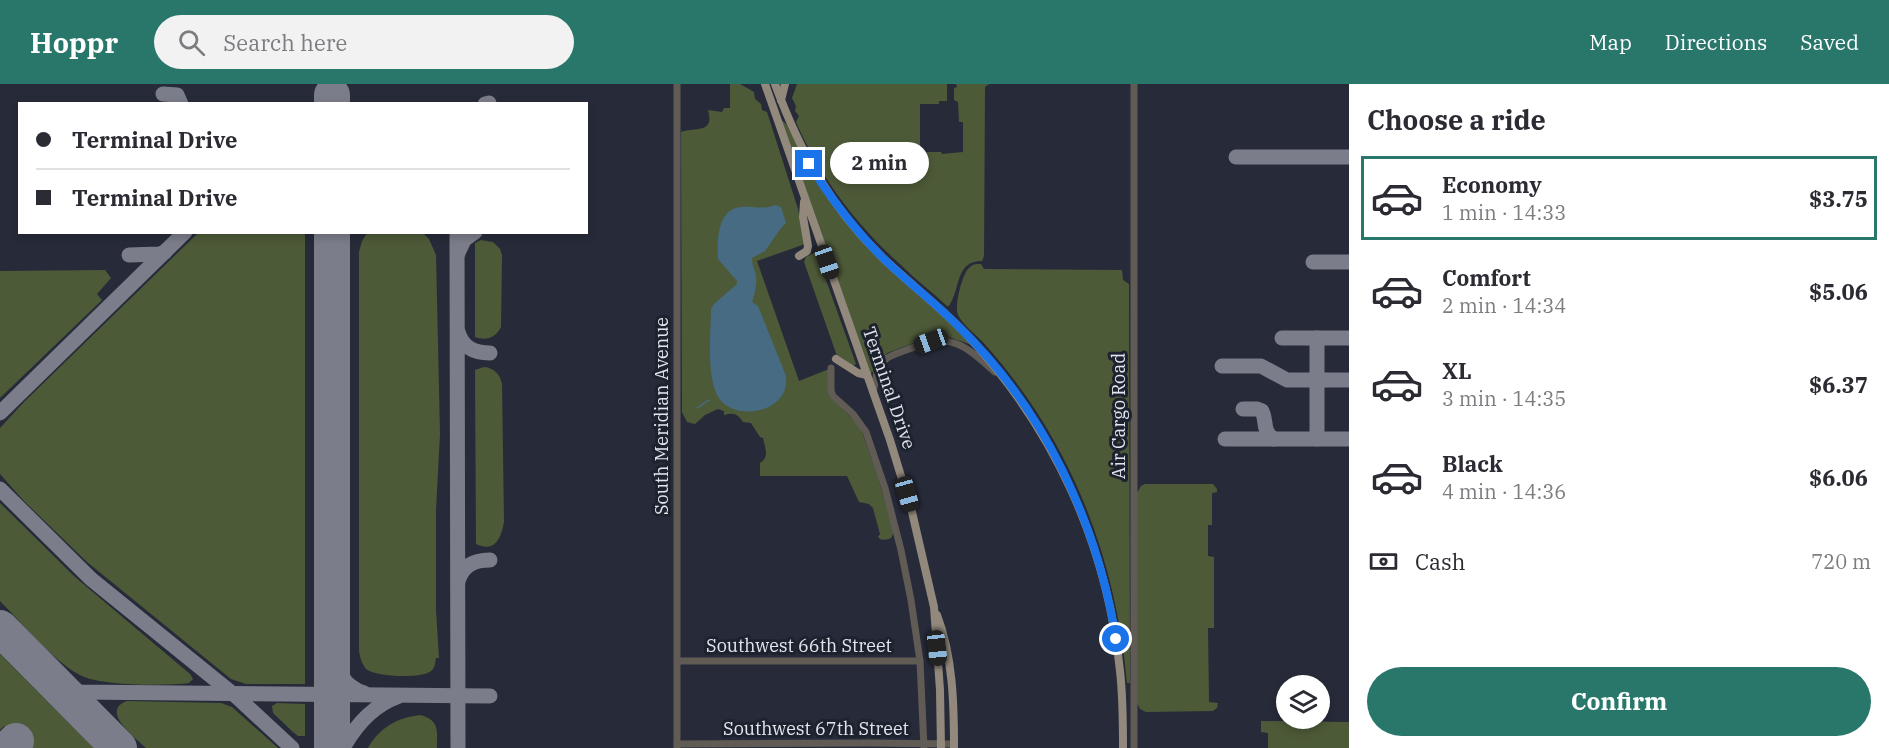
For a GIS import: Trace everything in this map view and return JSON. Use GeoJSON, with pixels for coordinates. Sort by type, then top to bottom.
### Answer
{"type":"FeatureCollection","features":[{"type":"Feature","properties":{"kind":"main road","name":"Terminal Drive"},"geometry":{"type":"LineString","coordinates":[[767,84],[780,100],[809,164],[844,215],[883,258],[957,324],[1008,383],[1043,434],[1064,474],[1098,558],[1118,654],[1122,692],[1123,748]]}},
{"type":"Feature","properties":{"kind":"main road","name":"Terminal Drive"},"geometry":{"type":"LineString","coordinates":[[767,84],[873,391],[912,512],[934,607],[940,690],[941,746]]}},
{"type":"Feature","properties":{"kind":"main road"},"geometry":{"type":"LineString","coordinates":[[780,100],[785,84]]}},
{"type":"Feature","properties":{"kind":"main road"},"geometry":{"type":"LineString","coordinates":[[799,256],[807,251],[808,246],[803,217],[805,198]]}},
{"type":"Feature","properties":{"kind":"main road"},"geometry":{"type":"LineString","coordinates":[[836,359],[858,373],[867,375]]}},
{"type":"Feature","properties":{"kind":"main road"},"geometry":{"type":"LineString","coordinates":[[934,607],[943,629],[950,671],[954,746]]}},
{"type":"Feature","properties":{"kind":"street","name":"South Meridian Avenue"},"geometry":{"type":"LineString","coordinates":[[677,84],[677,746]]}},
{"type":"Feature","properties":{"kind":"street","name":"Air Cargo Road"},"geometry":{"type":"LineString","coordinates":[[1134,84],[1134,748]]}},
{"type":"Feature","properties":{"kind":"street"},"geometry":{"type":"LineString","coordinates":[[873,391],[876,384],[876,372],[887,358],[931,341],[946,340],[968,348],[1008,383]]}},
{"type":"Feature","properties":{"kind":"street"},"geometry":{"type":"LineString","coordinates":[[831,368],[831,391],[866,432],[885,488],[901,549],[920,661],[923,746]]}},
{"type":"Feature","properties":{"kind":"street","name":"Southwest 66th Street"},"geometry":{"type":"LineString","coordinates":[[678,661],[920,661]]}},
{"type":"Feature","properties":{"kind":"street","name":"Southwest 67th Street"},"geometry":{"type":"LineString","coordinates":[[677,746],[954,746]]}},
{"type":"Feature","properties":{"kind":"green space"},"geometry":{"type":"Polygon","coordinates":[[[730,84],[740,84],[754,92],[755,99],[761,104],[762,110],[767,112],[798,209],[805,244],[757,261],[799,381],[829,369],[829,396],[855,421],[862,432],[894,532],[889,539],[882,540],[878,537],[880,534],[873,508],[869,504],[859,502],[847,476],[760,476],[760,463],[765,458],[766,449],[763,438],[751,423],[743,422],[735,414],[724,415],[724,411],[718,409],[705,415],[695,424],[687,422],[682,412],[681,132],[706,126],[709,123],[708,110],[722,112],[724,108],[730,108],[730,84]]]}},
{"type":"Feature","properties":{"kind":"green space"},"geometry":{"type":"Polygon","coordinates":[[[797,84],[947,84],[947,101],[939,101],[939,104],[920,104],[920,152],[941,152],[942,154],[963,152],[963,122],[959,122],[958,102],[954,100],[956,84],[989,84],[985,87],[984,256],[982,261],[973,262],[963,270],[949,306],[886,251],[841,200],[816,162],[796,122],[799,116],[795,111],[796,106],[792,98],[797,84]]]}},
{"type":"Feature","properties":{"kind":"green space"},"geometry":{"type":"Polygon","coordinates":[[[783,121],[808,168],[843,218],[969,344],[946,336],[927,338],[887,353],[870,373],[781,122],[783,121]]]}},
{"type":"Feature","properties":{"kind":"green space"},"geometry":{"type":"Polygon","coordinates":[[[197,234],[305,234],[305,684],[246,684],[231,679],[87,562],[24,501],[0,474],[0,428],[197,234]]]}},
{"type":"Feature","properties":{"kind":"green space"},"geometry":{"type":"Polygon","coordinates":[[[366,234],[424,234],[429,239],[436,255],[440,434],[436,510],[436,610],[439,658],[436,658],[434,667],[426,674],[409,676],[371,672],[363,665],[359,651],[359,252],[366,234]]]}},
{"type":"Feature","properties":{"kind":"green space"},"geometry":{"type":"Polygon","coordinates":[[[481,240],[493,242],[502,255],[501,327],[490,338],[483,339],[475,337],[475,243],[481,240]]]}},
{"type":"Feature","properties":{"kind":"green space"},"geometry":{"type":"Polygon","coordinates":[[[816,252],[856,364],[853,366],[837,356],[804,262],[806,257],[816,252]]]}},
{"type":"Feature","properties":{"kind":"green space"},"geometry":{"type":"Polygon","coordinates":[[[981,264],[984,269],[1122,270],[1123,280],[1129,284],[1130,683],[1127,683],[1123,645],[1107,570],[1096,534],[1067,464],[1049,431],[1023,392],[995,356],[958,315],[958,298],[966,271],[971,266],[981,264]]]}},
{"type":"Feature","properties":{"kind":"green space"},"geometry":{"type":"Polygon","coordinates":[[[105,270],[111,278],[97,294],[102,300],[0,398],[0,271],[105,270]]]}},
{"type":"Feature","properties":{"kind":"green space"},"geometry":{"type":"Polygon","coordinates":[[[484,367],[496,372],[502,384],[504,522],[499,538],[488,547],[476,544],[475,370],[484,367]]]}},
{"type":"Feature","properties":{"kind":"green space"},"geometry":{"type":"Polygon","coordinates":[[[1145,484],[1213,484],[1217,489],[1217,492],[1212,493],[1212,525],[1208,525],[1208,556],[1214,557],[1214,628],[1208,628],[1209,702],[1218,703],[1217,708],[1213,711],[1146,712],[1140,709],[1137,703],[1137,493],[1145,484]]]}},
{"type":"Feature","properties":{"kind":"green space"},"geometry":{"type":"Polygon","coordinates":[[[0,503],[75,577],[190,674],[193,679],[189,683],[165,685],[104,682],[82,676],[51,653],[0,601],[0,503]]]}},
{"type":"Feature","properties":{"kind":"green space"},"geometry":{"type":"Polygon","coordinates":[[[0,654],[94,748],[24,748],[4,726],[0,730],[0,654]]]}},
{"type":"Feature","properties":{"kind":"green space"},"geometry":{"type":"Polygon","coordinates":[[[127,701],[221,703],[232,707],[278,748],[146,748],[122,725],[118,718],[119,705],[127,701]]]}},
{"type":"Feature","properties":{"kind":"green space"},"geometry":{"type":"Polygon","coordinates":[[[277,703],[305,704],[305,736],[298,736],[273,713],[272,706],[277,703]]]}},
{"type":"Feature","properties":{"kind":"green space"},"geometry":{"type":"Polygon","coordinates":[[[421,715],[432,720],[436,727],[437,748],[368,748],[372,741],[390,725],[405,718],[421,715]]]}},
{"type":"Feature","properties":{"kind":"green space"},"geometry":{"type":"Polygon","coordinates":[[[1261,721],[1276,721],[1276,729],[1330,729],[1330,722],[1349,722],[1349,748],[1268,748],[1268,733],[1261,732],[1261,721]]]}},
{"type":"Feature","properties":{"kind":"water"},"geometry":{"type":"Polygon","coordinates":[[[775,205],[781,207],[786,223],[765,251],[752,258],[756,280],[752,302],[758,306],[786,376],[785,388],[780,398],[772,405],[751,411],[739,411],[721,401],[716,392],[711,370],[711,309],[737,284],[737,281],[718,259],[720,227],[727,213],[733,209],[775,205]]]}},
{"type":"Feature","properties":{"kind":"waterway"},"geometry":{"type":"LineString","coordinates":[[697,408],[709,400]]}},
{"type":"Feature","properties":{"kind":"taxiway"},"geometry":{"type":"LineString","coordinates":[[163,94],[177,95],[180,102]]}},
{"type":"Feature","properties":{"kind":"taxiway"},"geometry":{"type":"LineString","coordinates":[[1236,157],[1349,157]]}},
{"type":"Feature","properties":{"kind":"taxiway"},"geometry":{"type":"LineString","coordinates":[[0,413],[183,234]]}},
{"type":"Feature","properties":{"kind":"taxiway"},"geometry":{"type":"LineString","coordinates":[[332,271],[337,234]]}},
{"type":"Feature","properties":{"kind":"taxiway"},"geometry":{"type":"LineString","coordinates":[[457,234],[458,748]]}},
{"type":"Feature","properties":{"kind":"taxiway"},"geometry":{"type":"LineString","coordinates":[[458,253],[464,240],[472,234]]}},
{"type":"Feature","properties":{"kind":"taxiway"},"geometry":{"type":"LineString","coordinates":[[129,255],[165,252]]}},
{"type":"Feature","properties":{"kind":"taxiway"},"geometry":{"type":"LineString","coordinates":[[1313,262],[1349,262]]}},
{"type":"Feature","properties":{"kind":"taxiway"},"geometry":{"type":"LineString","coordinates":[[458,332],[466,346],[479,352],[490,353]]}},
{"type":"Feature","properties":{"kind":"taxiway"},"geometry":{"type":"LineString","coordinates":[[1282,338],[1349,338]]}},
{"type":"Feature","properties":{"kind":"taxiway"},"geometry":{"type":"LineString","coordinates":[[1317,338],[1317,439]]}},
{"type":"Feature","properties":{"kind":"taxiway"},"geometry":{"type":"LineString","coordinates":[[1222,366],[1261,366],[1287,380],[1349,380]]}},
{"type":"Feature","properties":{"kind":"taxiway"},"geometry":{"type":"LineString","coordinates":[[1243,409],[1262,411],[1266,430],[1274,439]]}},
{"type":"Feature","properties":{"kind":"taxiway"},"geometry":{"type":"LineString","coordinates":[[1225,439],[1349,439]]}},
{"type":"Feature","properties":{"kind":"taxiway"},"geometry":{"type":"LineString","coordinates":[[0,489],[91,579],[238,698],[292,748]]}},
{"type":"Feature","properties":{"kind":"taxiway"},"geometry":{"type":"LineString","coordinates":[[458,581],[470,564],[490,560]]}},
{"type":"Feature","properties":{"kind":"taxiway"},"geometry":{"type":"LineString","coordinates":[[332,649],[342,676],[350,686],[364,693]]}},
{"type":"Feature","properties":{"kind":"taxiway"},"geometry":{"type":"LineString","coordinates":[[49,677],[67,689],[79,692],[490,696]]}},
{"type":"Feature","properties":{"kind":"taxiway"},"geometry":{"type":"LineString","coordinates":[[343,748],[353,732],[372,711],[397,697]]}},
{"type":"Feature","properties":{"kind":"runway"},"geometry":{"type":"LineString","coordinates":[[332,95],[332,102]]}},
{"type":"Feature","properties":{"kind":"runway"},"geometry":{"type":"LineString","coordinates":[[332,234],[332,748]]}},
{"type":"Feature","properties":{"kind":"runway"},"geometry":{"type":"LineString","coordinates":[[0,628],[119,748]]}},
{"type":"Feature","properties":{"kind":"runway"},"geometry":{"type":"LineString","coordinates":[[9,748],[16,741]]}},
{"type":"Feature","properties":{"kind":"route"},"geometry":{"type":"LineString","coordinates":[[809,164],[832,199],[857,230],[883,258],[957,324],[1002,375],[1043,434],[1064,474],[1098,558],[1116,639]]}}]}
